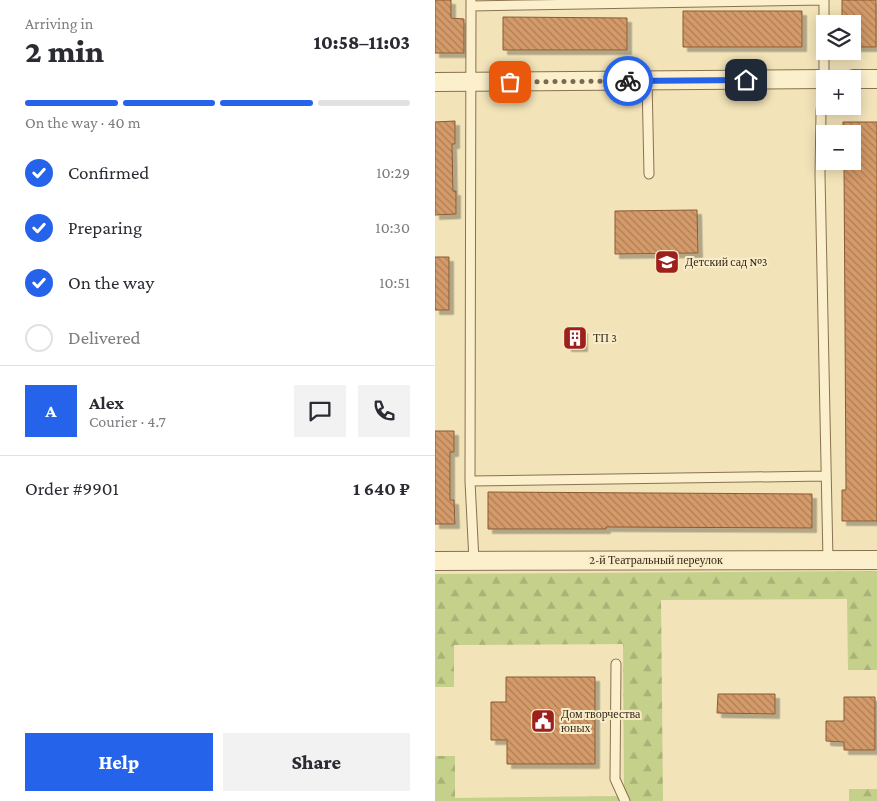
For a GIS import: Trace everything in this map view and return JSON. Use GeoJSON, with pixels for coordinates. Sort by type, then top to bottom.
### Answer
{"type":"FeatureCollection","features":[{"type":"Feature","properties":{"kind":"street"},"geometry":{"type":"LineString","coordinates":[[435,82],[816,79]]}},
{"type":"Feature","properties":{"kind":"street"},"geometry":{"type":"LineString","coordinates":[[861,79],[877,79]]}},
{"type":"Feature","properties":{"kind":"street","name":"2-й Театральный переулок"},"geometry":{"type":"LineString","coordinates":[[435,561],[877,560]]}},
{"type":"Feature","properties":{"kind":"lane"},"geometry":{"type":"LineString","coordinates":[[474,561],[470,481],[471,3],[824,0],[825,70]]}},
{"type":"Feature","properties":{"kind":"lane"},"geometry":{"type":"LineString","coordinates":[[647,80],[649,174]]}},
{"type":"Feature","properties":{"kind":"lane"},"geometry":{"type":"LineString","coordinates":[[821,115],[820,175],[828,560]]}},
{"type":"Feature","properties":{"kind":"lane"},"geometry":{"type":"LineString","coordinates":[[470,481],[826,476]]}},
{"type":"Feature","properties":{"kind":"lane"},"geometry":{"type":"LineString","coordinates":[[615,664],[615,780],[625,801]]}},
{"type":"Feature","properties":{"kind":"green space"},"geometry":{"type":"Polygon","coordinates":[[[877,571],[877,670],[848,670],[847,599],[661,600],[663,801],[435,801],[435,756],[455,756],[455,798],[624,796],[623,644],[454,645],[454,687],[435,687],[435,574],[877,571]]]}},
{"type":"Feature","properties":{"kind":"green space"},"geometry":{"type":"Polygon","coordinates":[[[849,789],[877,789],[877,801],[849,801],[849,789]]]}},
{"type":"Feature","properties":{"kind":"building"},"geometry":{"type":"Polygon","coordinates":[[[435,0],[451,0],[451,18],[464,19],[464,53],[435,53],[435,0]]]}},
{"type":"Feature","properties":{"kind":"building"},"geometry":{"type":"Polygon","coordinates":[[[842,0],[876,0],[876,47],[861,47],[861,15],[842,15],[842,0]]]}},
{"type":"Feature","properties":{"kind":"building"},"geometry":{"type":"Polygon","coordinates":[[[683,11],[802,11],[802,47],[683,47],[683,11]]]}},
{"type":"Feature","properties":{"kind":"building"},"geometry":{"type":"Polygon","coordinates":[[[503,17],[627,18],[627,50],[503,50],[503,17]]]}},
{"type":"Feature","properties":{"kind":"building"},"geometry":{"type":"Polygon","coordinates":[[[455,121],[455,144],[452,144],[453,191],[456,191],[456,214],[435,215],[435,122],[455,121]]]}},
{"type":"Feature","properties":{"kind":"building"},"geometry":{"type":"Polygon","coordinates":[[[843,122],[877,122],[877,521],[842,521],[842,490],[846,490],[844,170],[861,170],[861,125],[843,125],[843,122]]]}},
{"type":"Feature","properties":{"kind":"building"},"geometry":{"type":"Polygon","coordinates":[[[697,210],[698,253],[615,254],[615,211],[697,210]]]}},
{"type":"Feature","properties":{"kind":"building"},"geometry":{"type":"Polygon","coordinates":[[[435,257],[449,257],[449,310],[435,310],[435,257]]]}},
{"type":"Feature","properties":{"kind":"building","name":"ТП 3"},"geometry":{"type":"Polygon","coordinates":[[[567,329],[583,329],[583,347],[567,347],[567,329]]]}},
{"type":"Feature","properties":{"kind":"building"},"geometry":{"type":"Polygon","coordinates":[[[435,431],[454,431],[454,452],[450,452],[450,500],[454,500],[455,524],[435,524],[435,431]]]}},
{"type":"Feature","properties":{"kind":"building"},"geometry":{"type":"Polygon","coordinates":[[[488,492],[812,494],[812,528],[606,527],[606,529],[488,529],[488,492]]]}},
{"type":"Feature","properties":{"kind":"building","name":"Дом творчества юных"},"geometry":{"type":"Polygon","coordinates":[[[506,677],[595,677],[595,764],[507,764],[507,740],[491,740],[491,702],[506,702],[506,677]]]}},
{"type":"Feature","properties":{"kind":"building"},"geometry":{"type":"Polygon","coordinates":[[[718,694],[775,694],[775,714],[717,713],[718,694]]]}},
{"type":"Feature","properties":{"kind":"building"},"geometry":{"type":"Polygon","coordinates":[[[844,697],[875,697],[875,750],[844,750],[844,742],[826,741],[826,721],[844,721],[844,697]]]}},
{"type":"Feature","properties":{"kind":"way so far"},"geometry":{"type":"LineString","coordinates":[[510,82],[628,81]]}},
{"type":"Feature","properties":{"kind":"place","name":"Детский сад №3"},"geometry":{"type":"Point","coordinates":[667,262]}},
{"type":"Feature","properties":{"kind":"place","name":"ТП 3"},"geometry":{"type":"Point","coordinates":[575,338]}},
{"type":"Feature","properties":{"kind":"place","name":"Дом творчества юных"},"geometry":{"type":"Point","coordinates":[543,721]}},
{"type":"Feature","properties":{"kind":"route"},"geometry":{"type":"LineString","coordinates":[[628,81],[746,80]]}}]}
